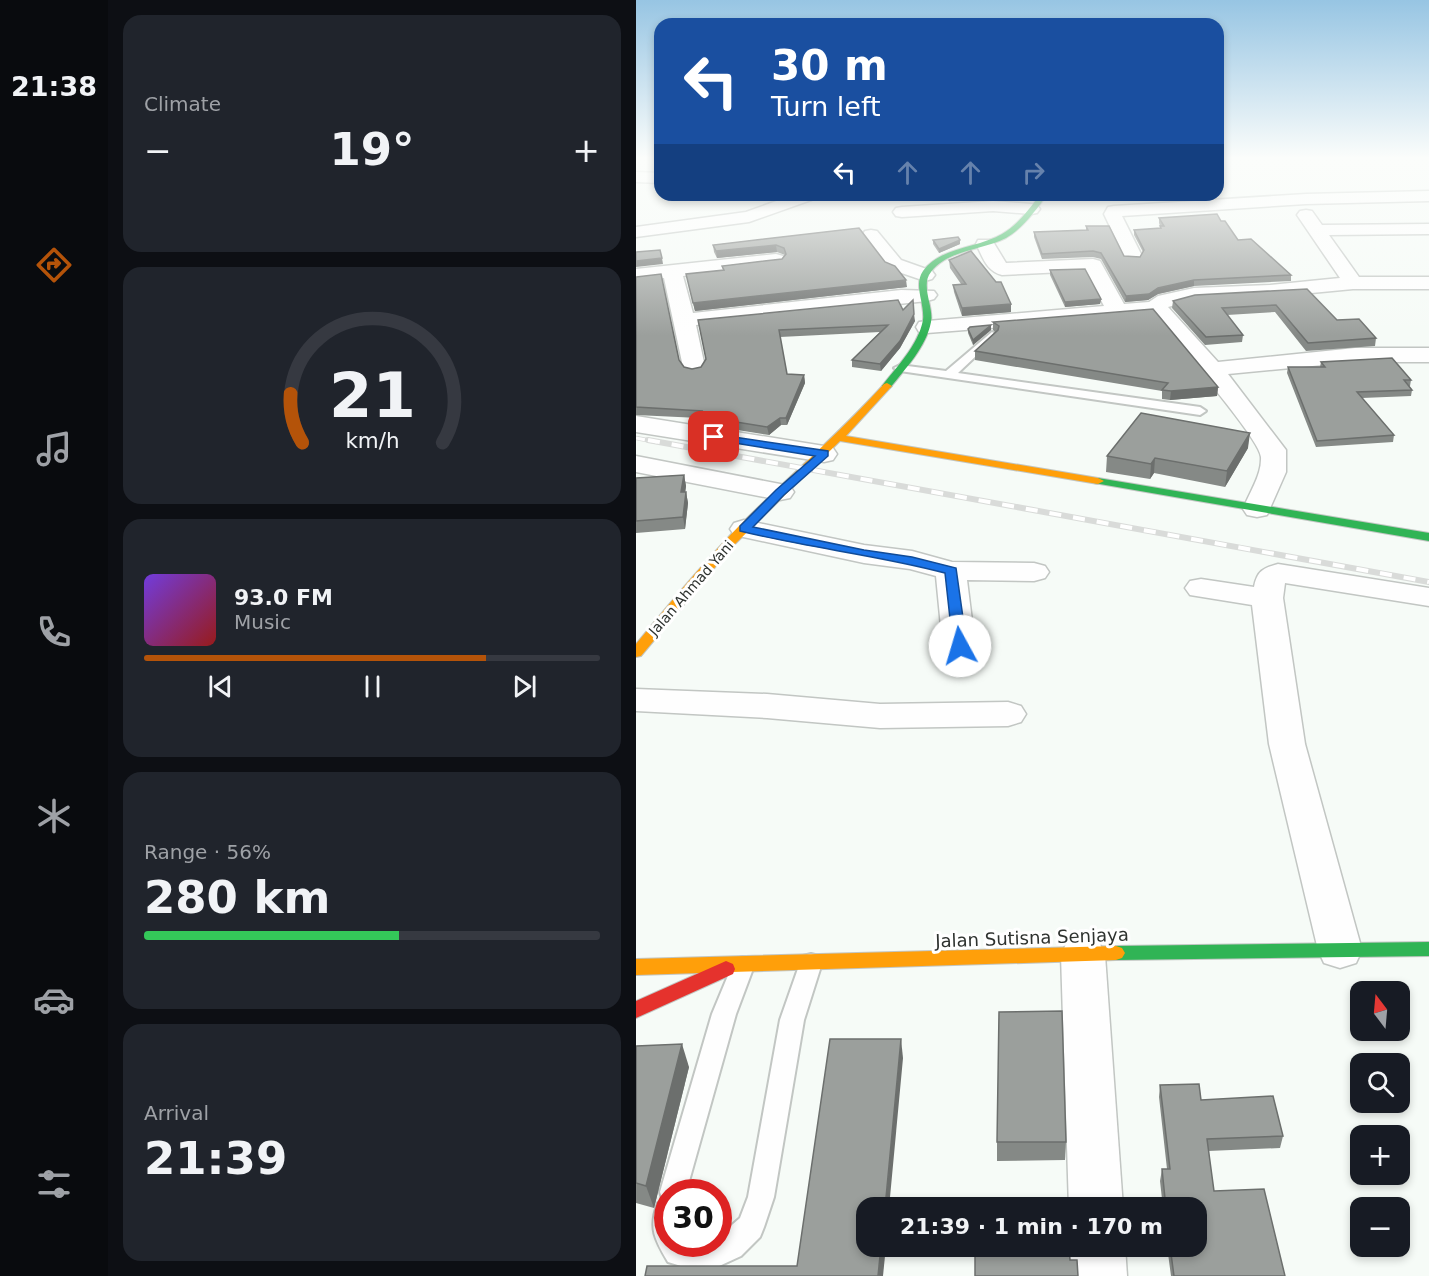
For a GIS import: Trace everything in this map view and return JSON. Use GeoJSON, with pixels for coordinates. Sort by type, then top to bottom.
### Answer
{"type":"FeatureCollection","features":[{"type":"Feature","properties":{"kind":"street"},"geometry":{"type":"LineString","coordinates":[[636,232],[750,217]]}},
{"type":"Feature","properties":{"kind":"street"},"geometry":{"type":"LineString","coordinates":[[1025,217],[1017,226],[985,244],[937,265],[926,285],[927,327],[1154,308],[1165,300],[1194,294],[1270,291],[1353,283],[1429,283]]}},
{"type":"Feature","properties":{"kind":"street"},"geometry":{"type":"LineString","coordinates":[[1114,217],[1133,256]]}},
{"type":"Feature","properties":{"kind":"street"},"geometry":{"type":"LineString","coordinates":[[1306,217],[1353,283]]}},
{"type":"Feature","properties":{"kind":"street"},"geometry":{"type":"LineString","coordinates":[[1316,230],[1429,229]]}},
{"type":"Feature","properties":{"kind":"street"},"geometry":{"type":"LineString","coordinates":[[871,235],[894,264],[926,285]]}},
{"type":"Feature","properties":{"kind":"street"},"geometry":{"type":"LineString","coordinates":[[985,244],[996,265],[1002,268],[1093,265],[1118,311]]}},
{"type":"Feature","properties":{"kind":"street"},"geometry":{"type":"LineString","coordinates":[[636,293],[674,281],[776,260]]}},
{"type":"Feature","properties":{"kind":"street"},"geometry":{"type":"LineString","coordinates":[[636,275],[674,281]]}},
{"type":"Feature","properties":{"kind":"street"},"geometry":{"type":"LineString","coordinates":[[674,281],[694,367]]}},
{"type":"Feature","properties":{"kind":"street"},"geometry":{"type":"LineString","coordinates":[[684,320],[901,296],[926,285]]}},
{"type":"Feature","properties":{"kind":"street"},"geometry":{"type":"LineString","coordinates":[[1154,308],[1160,311],[1212,369],[1250,418],[1275,456],[1271,474],[1257,508]]}},
{"type":"Feature","properties":{"kind":"street","name":"Jalan Ahmad Yani"},"geometry":{"type":"LineString","coordinates":[[636,653],[697,579],[744,529],[832,446],[900,368],[927,327]]}},
{"type":"Feature","properties":{"kind":"street"},"geometry":{"type":"LineString","coordinates":[[1212,369],[1354,355],[1429,355]]}},
{"type":"Feature","properties":{"kind":"street"},"geometry":{"type":"LineString","coordinates":[[636,424],[832,446],[1257,508],[1429,537]]}},
{"type":"Feature","properties":{"kind":"street"},"geometry":{"type":"LineString","coordinates":[[636,464],[787,486]]}},
{"type":"Feature","properties":{"kind":"street"},"geometry":{"type":"LineString","coordinates":[[744,529],[864,554],[912,561],[951,571],[1035,572]]}},
{"type":"Feature","properties":{"kind":"street"},"geometry":{"type":"LineString","coordinates":[[951,571],[958,637],[964,653]]}},
{"type":"Feature","properties":{"kind":"street"},"geometry":{"type":"LineString","coordinates":[[1340,950],[1292,766],[1267,598],[1271,576],[1278,573],[1429,597]]}},
{"type":"Feature","properties":{"kind":"street"},"geometry":{"type":"LineString","coordinates":[[1200,588],[1267,598]]}},
{"type":"Feature","properties":{"kind":"street"},"geometry":{"type":"LineString","coordinates":[[636,699],[767,706],[880,716],[1008,714]]}},
{"type":"Feature","properties":{"kind":"street","name":"Jalan Sutisna Senjaya"},"geometry":{"type":"LineString","coordinates":[[636,968],[1156,951],[1429,949]]}},
{"type":"Feature","properties":{"kind":"street"},"geometry":{"type":"LineString","coordinates":[[1083,955],[1095,1197]]}},
{"type":"Feature","properties":{"kind":"street"},"geometry":{"type":"LineString","coordinates":[[636,1010],[738,966]]}},
{"type":"Feature","properties":{"kind":"street"},"geometry":{"type":"LineString","coordinates":[[1098,1257],[1099,1276]]}},
{"type":"Feature","properties":{"kind":"lane"},"geometry":{"type":"LineString","coordinates":[[951,373],[992,335]]}},
{"type":"Feature","properties":{"kind":"lane"},"geometry":{"type":"LineString","coordinates":[[900,368],[951,373],[1200,411]]}},
{"type":"Feature","properties":{"kind":"lane"},"geometry":{"type":"LineString","coordinates":[[732,1245],[750,1227],[761,1197],[792,1020],[811,963]]}},
{"type":"Feature","properties":{"kind":"lane"},"geometry":{"type":"LineString","coordinates":[[677,1179],[738,966]]}},
{"type":"Feature","properties":{"kind":"building"},"geometry":{"type":"Polygon","coordinates":[[[1218,217],[1221,221],[1225,221],[1238,240],[1251,239],[1291,275],[1194,280],[1158,288],[1149,294],[1126,296],[1101,253],[1093,251],[1042,254],[1034,232],[1088,230],[1086,226],[1109,226],[1124,256],[1140,257],[1144,250],[1134,230],[1161,228],[1160,226],[1164,226],[1159,218],[1218,217]]]}},
{"type":"Feature","properties":{"kind":"building"},"geometry":{"type":"Polygon","coordinates":[[[859,228],[885,262],[895,266],[906,280],[693,303],[686,274],[724,270],[722,266],[782,259],[786,254],[784,248],[776,245],[716,251],[713,245],[859,228]]]}},
{"type":"Feature","properties":{"kind":"building"},"geometry":{"type":"Polygon","coordinates":[[[958,237],[960,240],[939,249],[933,240],[958,237]]]}},
{"type":"Feature","properties":{"kind":"building"},"geometry":{"type":"Polygon","coordinates":[[[660,250],[662,258],[636,261],[636,252],[660,250]]]}},
{"type":"Feature","properties":{"kind":"building"},"geometry":{"type":"Polygon","coordinates":[[[971,251],[996,282],[1001,282],[1011,304],[962,308],[953,285],[966,284],[949,260],[971,251]]]}},
{"type":"Feature","properties":{"kind":"building"},"geometry":{"type":"Polygon","coordinates":[[[1085,269],[1101,299],[1065,302],[1050,270],[1085,269]]]}},
{"type":"Feature","properties":{"kind":"building"},"geometry":{"type":"Polygon","coordinates":[[[661,274],[679,360],[684,367],[692,369],[701,367],[706,359],[698,320],[898,300],[903,310],[913,300],[914,314],[900,341],[880,364],[852,360],[888,325],[779,330],[787,374],[804,375],[786,418],[780,418],[767,427],[699,416],[702,411],[636,407],[636,277],[661,274]]]}},
{"type":"Feature","properties":{"kind":"building"},"geometry":{"type":"Polygon","coordinates":[[[1307,289],[1337,320],[1359,319],[1376,338],[1308,343],[1276,305],[1222,308],[1243,335],[1206,337],[1173,301],[1195,295],[1307,289]]]}},
{"type":"Feature","properties":{"kind":"building"},"geometry":{"type":"Polygon","coordinates":[[[1153,309],[1218,387],[1162,390],[1168,383],[975,351],[998,330],[999,326],[993,322],[1153,309]]]}},
{"type":"Feature","properties":{"kind":"building"},"geometry":{"type":"Polygon","coordinates":[[[991,325],[973,340],[968,329],[970,327],[991,325]]]}},
{"type":"Feature","properties":{"kind":"building"},"geometry":{"type":"Polygon","coordinates":[[[1392,358],[1411,380],[1404,380],[1412,390],[1357,392],[1394,435],[1317,441],[1288,367],[1325,367],[1321,362],[1392,358]]]}},
{"type":"Feature","properties":{"kind":"building"},"geometry":{"type":"Polygon","coordinates":[[[1141,413],[1250,433],[1227,471],[1155,458],[1151,464],[1107,456],[1141,413]]]}},
{"type":"Feature","properties":{"kind":"building"},"geometry":{"type":"Polygon","coordinates":[[[684,475],[681,492],[686,492],[683,517],[636,521],[636,478],[684,475]]]}},
{"type":"Feature","properties":{"kind":"building"},"geometry":{"type":"Polygon","coordinates":[[[1062,1011],[1066,1142],[997,1142],[999,1012],[1062,1011]]]}},
{"type":"Feature","properties":{"kind":"building"},"geometry":{"type":"Polygon","coordinates":[[[830,1039],[901,1039],[886,1197],[856,1197],[856,1257],[880,1257],[878,1276],[645,1276],[647,1266],[797,1266],[830,1039]]]}},
{"type":"Feature","properties":{"kind":"building"},"geometry":{"type":"Polygon","coordinates":[[[682,1044],[646,1186],[636,1183],[636,1046],[682,1044]]]}},
{"type":"Feature","properties":{"kind":"building"},"geometry":{"type":"Polygon","coordinates":[[[1199,1084],[1201,1100],[1273,1096],[1283,1136],[1207,1139],[1214,1191],[1264,1189],[1285,1276],[1174,1276],[1171,1257],[1207,1257],[1207,1197],[1165,1197],[1162,1169],[1170,1169],[1160,1085],[1199,1084]]]}},
{"type":"Feature","properties":{"kind":"building"},"geometry":{"type":"Polygon","coordinates":[[[975,1257],[1070,1257],[1070,1260],[1077,1260],[1078,1276],[975,1276],[975,1257]]]}},
{"type":"Feature","properties":{"kind":"railway"},"geometry":{"type":"LineString","coordinates":[[636,438],[657,442]]}},
{"type":"Feature","properties":{"kind":"railway"},"geometry":{"type":"LineString","coordinates":[[648,440],[1429,582]]}},
{"type":"Feature","properties":{"kind":"traffic: fast"},"geometry":{"type":"LineString","coordinates":[[887,386],[911,355],[925,329],[927,314],[923,282],[927,271],[952,255],[1002,237],[1026,217]]}},
{"type":"Feature","properties":{"kind":"traffic: fast"},"geometry":{"type":"LineString","coordinates":[[1098,481],[1429,537]]}},
{"type":"Feature","properties":{"kind":"traffic: fast"},"geometry":{"type":"LineString","coordinates":[[1116,953],[1429,949]]}},
{"type":"Feature","properties":{"kind":"traffic: slow"},"geometry":{"type":"LineString","coordinates":[[636,653],[727,546],[857,419],[887,386]]}},
{"type":"Feature","properties":{"kind":"traffic: slow"},"geometry":{"type":"LineString","coordinates":[[840,438],[1098,481]]}},
{"type":"Feature","properties":{"kind":"traffic: slow"},"geometry":{"type":"LineString","coordinates":[[636,967],[1116,953]]}},
{"type":"Feature","properties":{"kind":"traffic: jam"},"geometry":{"type":"LineString","coordinates":[[636,1010],[726,969]]}},
{"type":"Feature","properties":{"kind":"route"},"geometry":{"type":"LineString","coordinates":[[714,437],[824,454],[780,492],[744,529],[864,554],[912,561],[951,571],[960,646]]}}]}
